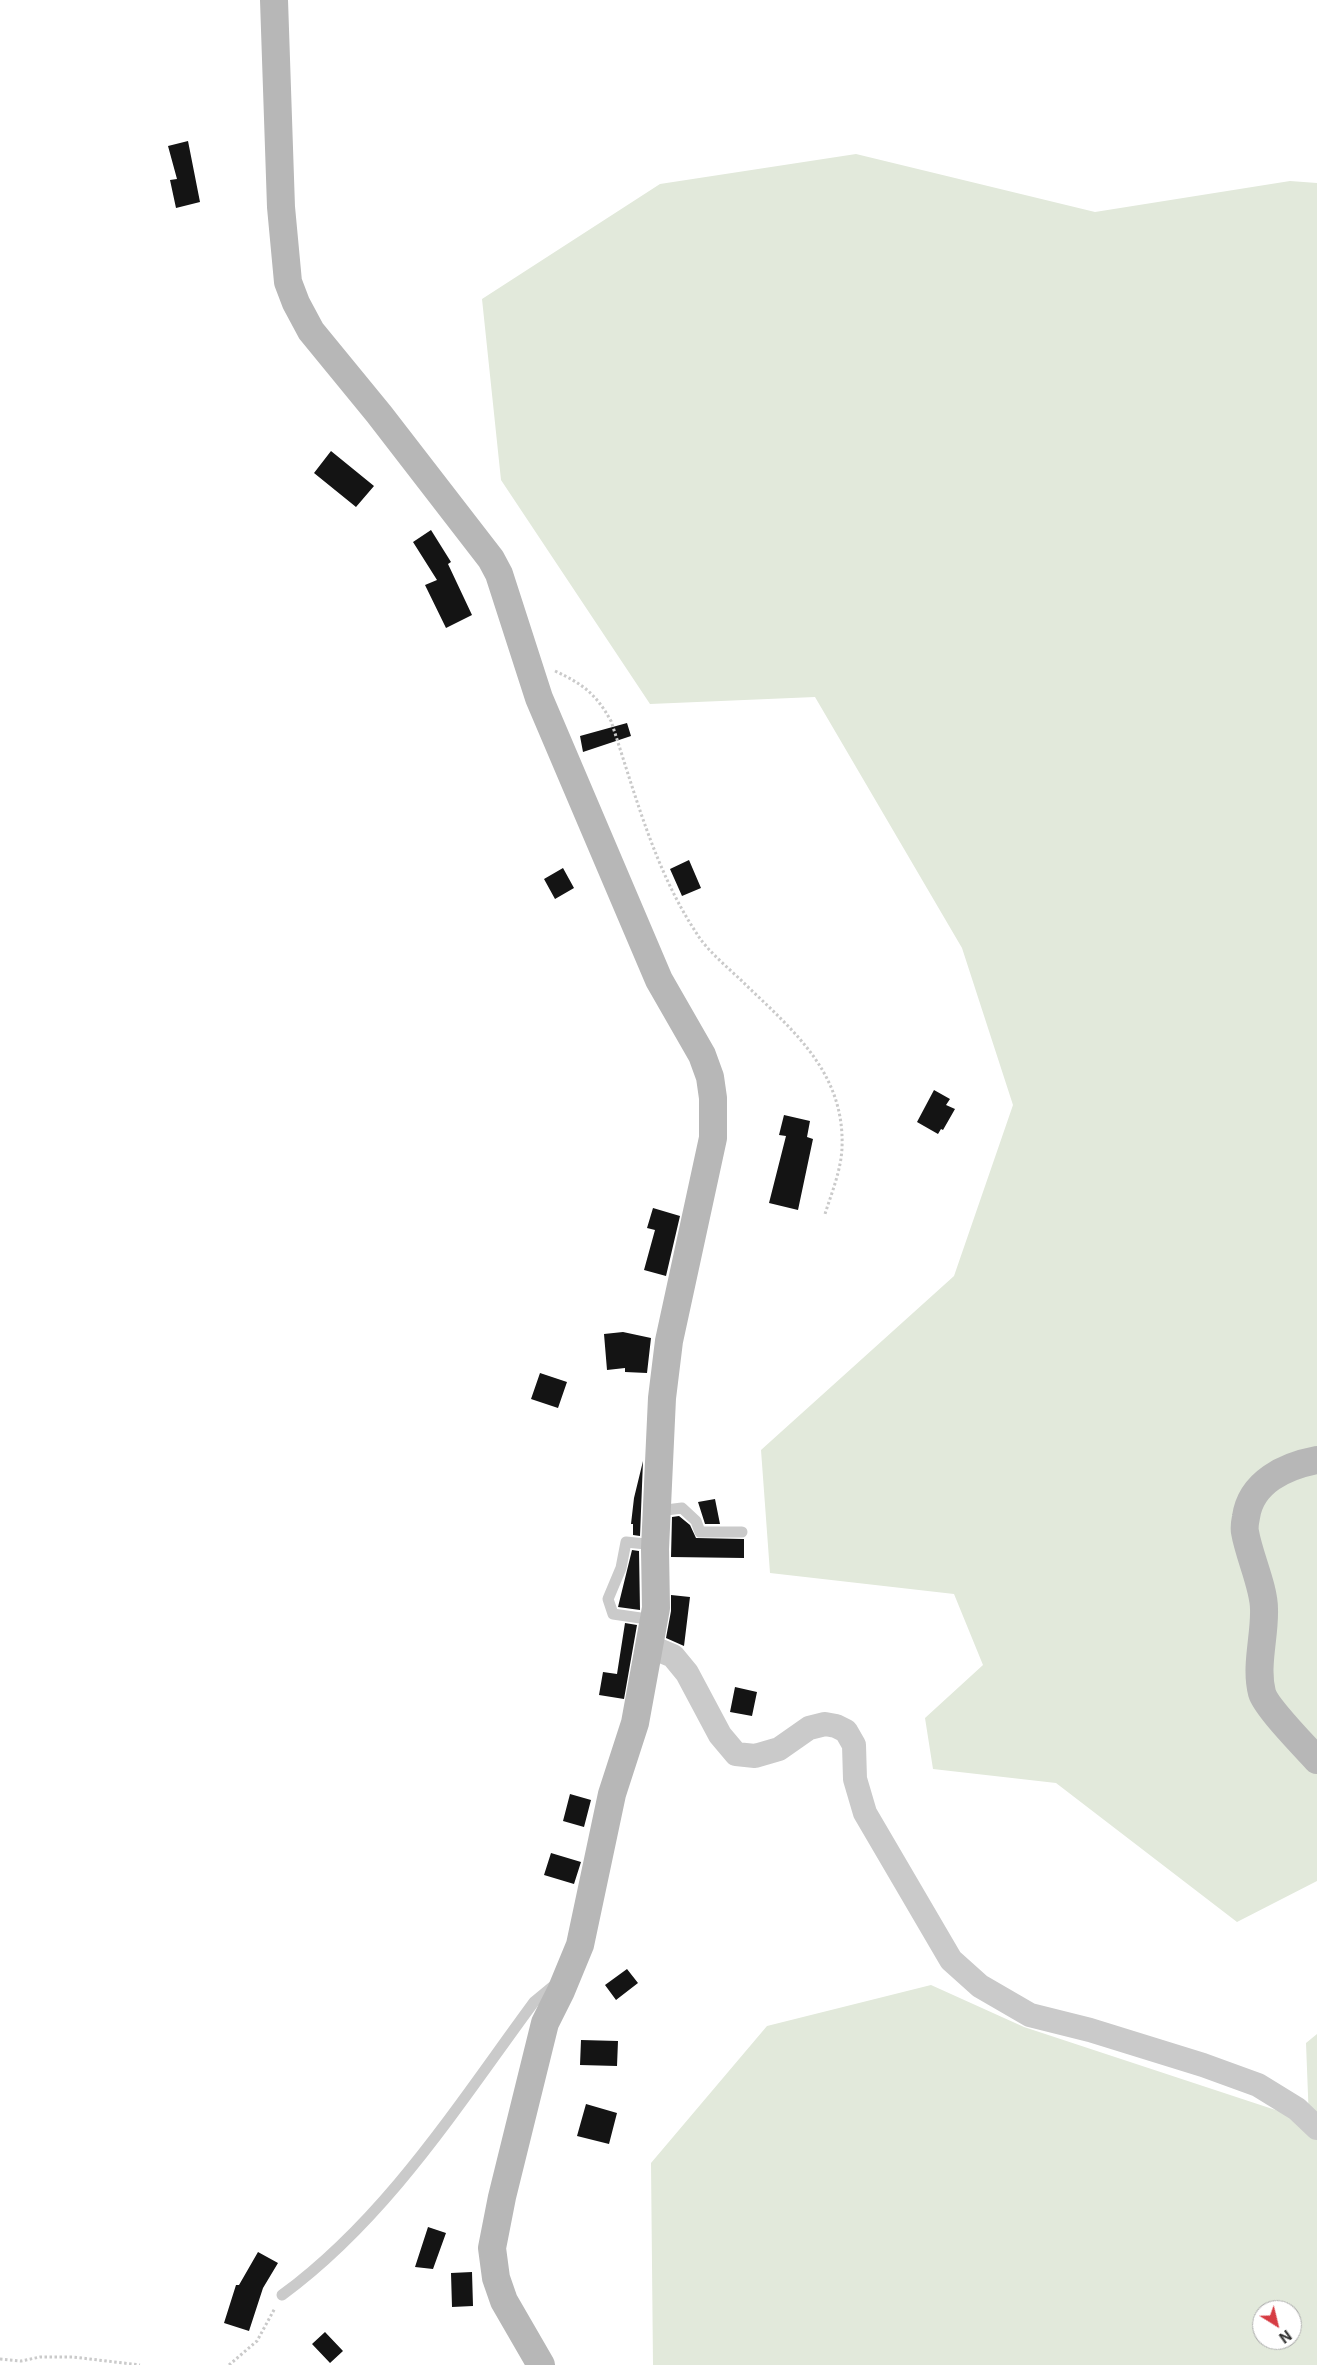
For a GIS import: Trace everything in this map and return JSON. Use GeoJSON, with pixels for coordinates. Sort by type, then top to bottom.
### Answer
{"type":"FeatureCollection","features":[{"type":"Feature","properties":{"kind":"street"},"geometry":{"type":"LineString","coordinates":[[274,0],[281,207],[288,282],[296,303],[311,331],[384,421],[491,559],[506,591],[539,698],[660,980],[702,1055],[711,1084],[713,1098],[712,1138],[669,1341],[662,1398],[652,1633],[635,1723],[612,1794],[580,1945],[544,2024],[502,2197],[492,2248],[496,2278],[504,2301],[541,2365]]}},
{"type":"Feature","properties":{"kind":"street"},"geometry":{"type":"LineString","coordinates":[[1317,1460],[1288,1468],[1272,1477],[1256,1491],[1247,1507],[1244,1530],[1264,1608],[1260,1663],[1262,1694],[1287,1728],[1317,1760]]}},
{"type":"Feature","properties":{"kind":"street"},"geometry":{"type":"LineString","coordinates":[[652,1633],[687,1673],[720,1735],[736,1754],[755,1756],[779,1749],[809,1728],[825,1724],[836,1726],[846,1731],[854,1745],[855,1779],[866,1813],[951,1960],[980,1986],[1030,2015],[1090,2030],[1203,2065],[1258,2085],[1296,2109],[1317,2128]]}},
{"type":"Feature","properties":{"kind":"lane"},"geometry":{"type":"LineString","coordinates":[[658,1511],[682,1508],[696,1522],[700,1532],[742,1532]]}},
{"type":"Feature","properties":{"kind":"lane"},"geometry":{"type":"LineString","coordinates":[[652,1633],[613,1614],[608,1599],[621,1568],[626,1542],[656,1545]]}},
{"type":"Feature","properties":{"kind":"lane"},"geometry":{"type":"LineString","coordinates":[[282,2295],[333,2255],[372,2214],[426,2149],[534,2002],[567,1976]]}},
{"type":"Feature","properties":{"kind":"path"},"geometry":{"type":"LineString","coordinates":[[527,660],[569,677],[585,687],[599,701],[611,721],[657,859],[676,902],[698,936],[796,1033],[817,1058],[832,1088],[841,1117],[842,1149],[836,1179],[825,1214]]}},
{"type":"Feature","properties":{"kind":"path"},"geometry":{"type":"LineString","coordinates":[[229,2365],[257,2340],[282,2295]]}},
{"type":"Feature","properties":{"kind":"path"},"geometry":{"type":"LineString","coordinates":[[0,2360],[21,2361],[40,2357],[73,2357],[140,2365]]}},
{"type":"Feature","properties":{"kind":"shaded area"},"geometry":{"type":"Polygon","coordinates":[[[856,154],[1095,212],[1290,181],[1317,183],[1317,1881],[1237,1922],[1056,1783],[933,1769],[925,1718],[983,1665],[954,1594],[770,1573],[761,1450],[954,1276],[1013,1105],[962,948],[815,697],[650,704],[501,480],[482,299],[660,184],[856,154]]]}},
{"type":"Feature","properties":{"kind":"shaded area"},"geometry":{"type":"Polygon","coordinates":[[[931,1985],[1024,2027],[1309,2121],[1306,2043],[1317,2034],[1317,2365],[653,2365],[651,2163],[767,2026],[931,1985]]]}},
{"type":"Feature","properties":{"kind":"building"},"geometry":{"type":"Polygon","coordinates":[[[188,141],[200,202],[176,208],[170,180],[177,179],[168,146],[188,141]]]}},
{"type":"Feature","properties":{"kind":"building"},"geometry":{"type":"Polygon","coordinates":[[[331,451],[374,486],[356,507],[314,473],[331,451]]]}},
{"type":"Feature","properties":{"kind":"building"},"geometry":{"type":"Polygon","coordinates":[[[431,530],[451,562],[448,564],[472,615],[446,628],[425,585],[437,580],[413,542],[431,530]]]}},
{"type":"Feature","properties":{"kind":"building"},"geometry":{"type":"Polygon","coordinates":[[[627,723],[631,736],[583,752],[580,736],[627,723]]]}},
{"type":"Feature","properties":{"kind":"building"},"geometry":{"type":"Polygon","coordinates":[[[689,860],[701,888],[682,896],[670,869],[689,860]]]}},
{"type":"Feature","properties":{"kind":"building"},"geometry":{"type":"Polygon","coordinates":[[[563,868],[574,888],[555,899],[544,879],[563,868]]]}},
{"type":"Feature","properties":{"kind":"building"},"geometry":{"type":"Polygon","coordinates":[[[934,1090],[950,1099],[946,1105],[955,1109],[943,1130],[941,1129],[938,1134],[917,1122],[934,1090]]]}},
{"type":"Feature","properties":{"kind":"building"},"geometry":{"type":"Polygon","coordinates":[[[784,1115],[810,1121],[807,1137],[813,1139],[798,1210],[769,1203],[786,1136],[779,1135],[784,1115]]]}},
{"type":"Feature","properties":{"kind":"building"},"geometry":{"type":"Polygon","coordinates":[[[653,1208],[680,1216],[666,1276],[644,1270],[655,1230],[647,1228],[653,1208]]]}},
{"type":"Feature","properties":{"kind":"building"},"geometry":{"type":"Polygon","coordinates":[[[623,1332],[651,1338],[647,1373],[625,1372],[625,1368],[607,1370],[604,1334],[623,1332]]]}},
{"type":"Feature","properties":{"kind":"building"},"geometry":{"type":"Polygon","coordinates":[[[540,1373],[567,1382],[558,1408],[531,1399],[540,1373]]]}},
{"type":"Feature","properties":{"kind":"building"},"geometry":{"type":"Polygon","coordinates":[[[643,1461],[640,1536],[633,1535],[633,1524],[631,1524],[634,1498],[643,1461]]]}},
{"type":"Feature","properties":{"kind":"building"},"geometry":{"type":"Polygon","coordinates":[[[715,1499],[720,1524],[705,1524],[698,1502],[715,1499]]]}},
{"type":"Feature","properties":{"kind":"building"},"geometry":{"type":"Polygon","coordinates":[[[679,1516],[690,1525],[696,1538],[744,1539],[744,1558],[671,1557],[672,1517],[679,1516]]]}},
{"type":"Feature","properties":{"kind":"building"},"geometry":{"type":"Polygon","coordinates":[[[632,1550],[639,1551],[640,1610],[618,1607],[632,1550]]]}},
{"type":"Feature","properties":{"kind":"building"},"geometry":{"type":"Polygon","coordinates":[[[671,1595],[690,1597],[684,1646],[666,1638],[671,1611],[671,1595]]]}},
{"type":"Feature","properties":{"kind":"building"},"geometry":{"type":"Polygon","coordinates":[[[625,1623],[637,1625],[624,1699],[599,1695],[603,1672],[617,1674],[625,1623]]]}},
{"type":"Feature","properties":{"kind":"building"},"geometry":{"type":"Polygon","coordinates":[[[735,1687],[757,1692],[752,1716],[730,1712],[735,1687]]]}},
{"type":"Feature","properties":{"kind":"building"},"geometry":{"type":"Polygon","coordinates":[[[570,1794],[591,1800],[584,1827],[563,1821],[570,1794]]]}},
{"type":"Feature","properties":{"kind":"building"},"geometry":{"type":"Polygon","coordinates":[[[551,1853],[581,1862],[574,1884],[544,1875],[551,1853]]]}},
{"type":"Feature","properties":{"kind":"building"},"geometry":{"type":"Polygon","coordinates":[[[627,1969],[638,1983],[616,2000],[605,1985],[627,1969]]]}},
{"type":"Feature","properties":{"kind":"building"},"geometry":{"type":"Polygon","coordinates":[[[581,2040],[618,2041],[617,2066],[580,2065],[581,2040]]]}},
{"type":"Feature","properties":{"kind":"building"},"geometry":{"type":"Polygon","coordinates":[[[586,2104],[617,2113],[609,2144],[577,2136],[586,2104]]]}},
{"type":"Feature","properties":{"kind":"building"},"geometry":{"type":"Polygon","coordinates":[[[428,2227],[446,2233],[433,2269],[415,2267],[428,2227]]]}},
{"type":"Feature","properties":{"kind":"building"},"geometry":{"type":"Polygon","coordinates":[[[258,2252],[278,2263],[263,2288],[249,2331],[224,2323],[236,2285],[239,2285],[258,2252]]]}},
{"type":"Feature","properties":{"kind":"building"},"geometry":{"type":"Polygon","coordinates":[[[472,2272],[473,2306],[452,2307],[451,2273],[472,2272]]]}},
{"type":"Feature","properties":{"kind":"building"},"geometry":{"type":"Polygon","coordinates":[[[325,2332],[343,2351],[330,2363],[312,2344],[325,2332]]]}}]}
